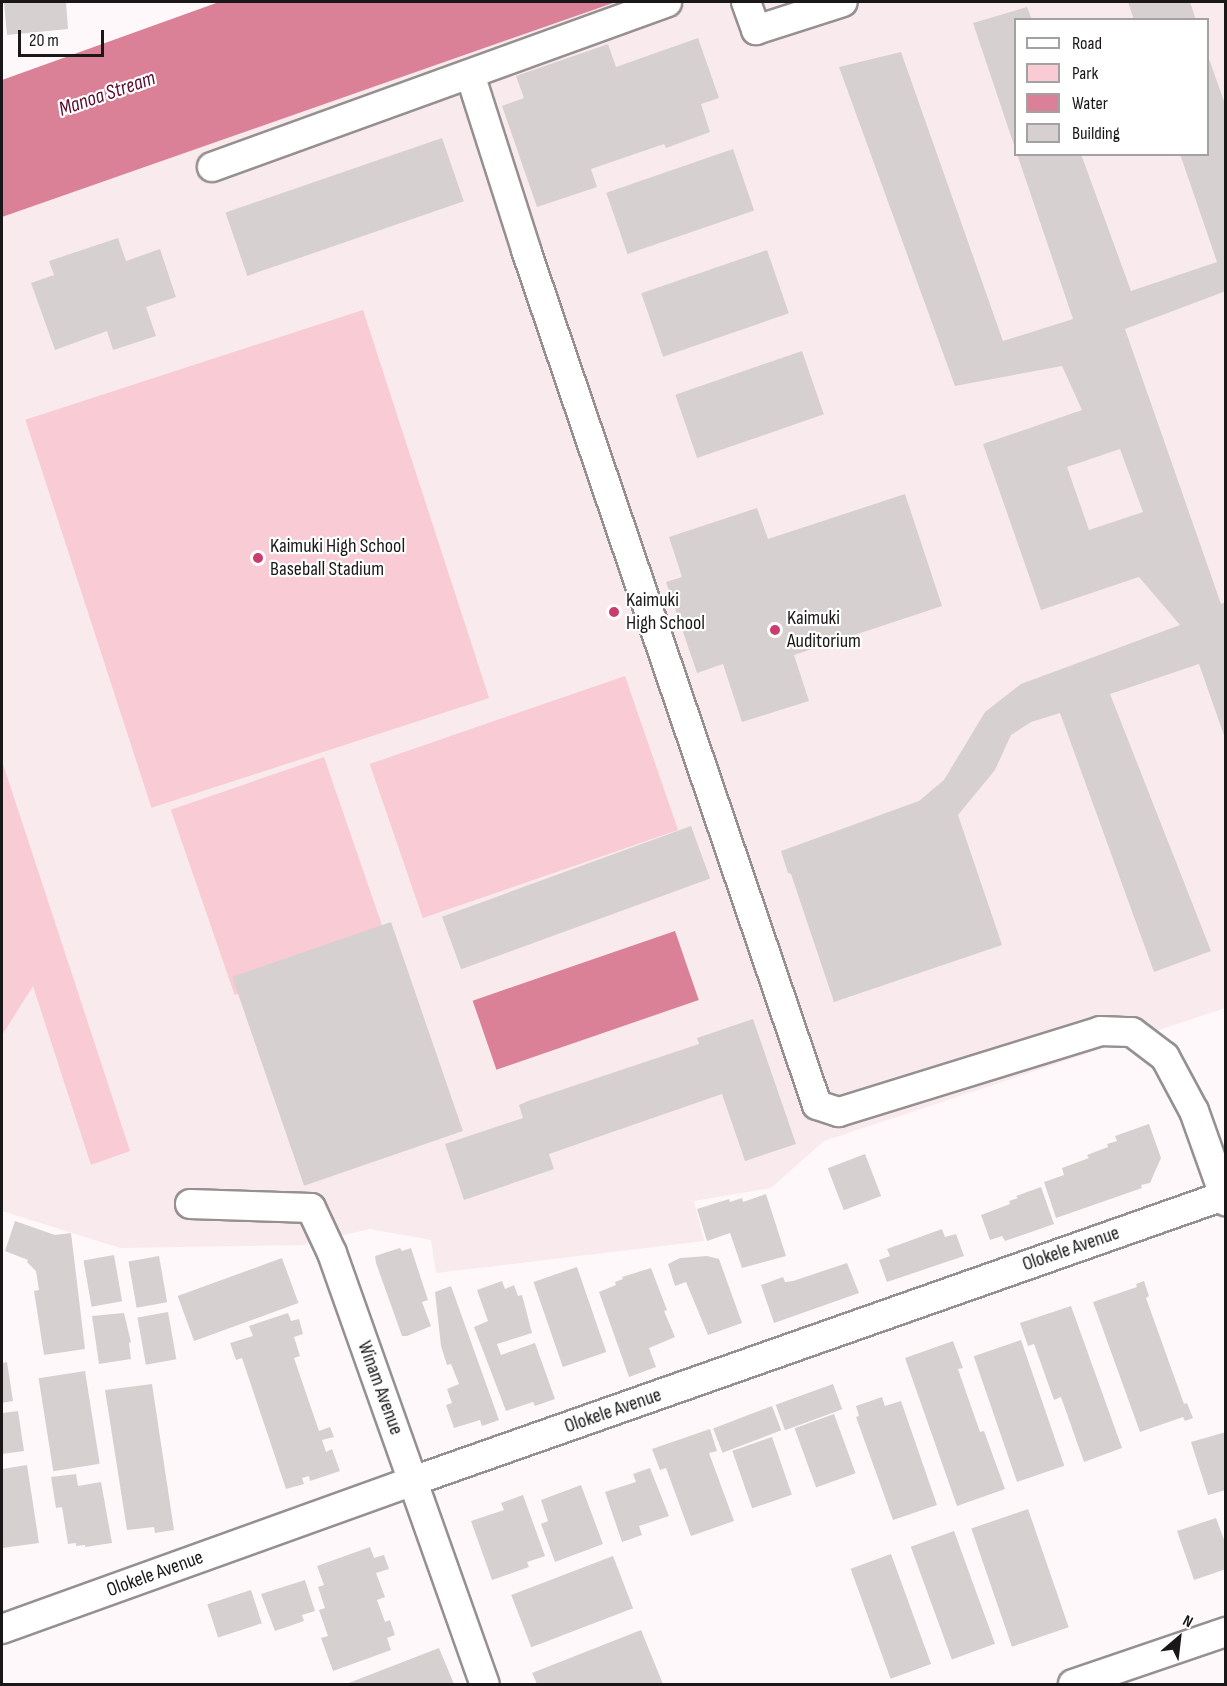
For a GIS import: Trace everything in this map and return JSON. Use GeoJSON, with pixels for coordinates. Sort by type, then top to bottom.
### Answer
{"type":"FeatureCollection","features":[{"type":"Feature","properties":{"kind":"street"},"geometry":{"type":"LineString","coordinates":[[212,167],[668,2]]}},
{"type":"Feature","properties":{"kind":"street"},"geometry":{"type":"LineString","coordinates":[[746,2],[756,30],[843,2]]}},
{"type":"Feature","properties":{"kind":"street"},"geometry":{"type":"LineString","coordinates":[[470,74],[526,250],[817,1104],[839,1112],[1101,1031],[1132,1032],[1165,1057],[1194,1112],[1225,1198]]}},
{"type":"Feature","properties":{"kind":"street","name":"Olokele Avenue"},"geometry":{"type":"LineString","coordinates":[[2,1629],[413,1481],[1225,1198]]}},
{"type":"Feature","properties":{"kind":"street","name":"Winam Avenue"},"geometry":{"type":"LineString","coordinates":[[190,1204],[311,1208],[332,1253],[485,1684]]}},
{"type":"Feature","properties":{"kind":"street"},"geometry":{"type":"LineString","coordinates":[[1073,1684],[1226,1632]]}},
{"type":"Feature","properties":{"kind":"shaded area","name":"Kaimuki High School"},"geometry":{"type":"Polygon","coordinates":[[[616,2],[1225,2],[1225,1008],[824,1141],[771,1188],[694,1201],[704,1241],[436,1273],[431,1240],[370,1229],[302,1245],[120,1248],[2,1211],[2,217],[616,2]]]}},
{"type":"Feature","properties":{"kind":"green space","name":"Kaimuki High School Baseball Stadium"},"geometry":{"type":"Polygon","coordinates":[[[363,310],[489,698],[151,808],[25,420],[363,310]]]}},
{"type":"Feature","properties":{"kind":"green space"},"geometry":{"type":"Polygon","coordinates":[[[625,676],[678,830],[423,918],[370,764],[625,676]]]}},
{"type":"Feature","properties":{"kind":"green space"},"geometry":{"type":"Polygon","coordinates":[[[324,757],[388,942],[235,995],[171,810],[324,757]]]}},
{"type":"Feature","properties":{"kind":"green space"},"geometry":{"type":"Polygon","coordinates":[[[2,761],[130,1151],[91,1165],[33,986],[2,1035],[2,761]]]}},
{"type":"Feature","properties":{"kind":"water","name":"Manoa Stream"},"geometry":{"type":"Polygon","coordinates":[[[219,2],[616,2],[2,217],[2,80],[219,2]]]}},
{"type":"Feature","properties":{"kind":"water"},"geometry":{"type":"Polygon","coordinates":[[[675,931],[699,1000],[496,1070],[473,1001],[675,931]]]}},
{"type":"Feature","properties":{"kind":"building"},"geometry":{"type":"Polygon","coordinates":[[[4,2],[66,2],[68,29],[7,35],[4,2]]]}},
{"type":"Feature","properties":{"kind":"building"},"geometry":{"type":"Polygon","coordinates":[[[1128,2],[1190,2],[1195,18],[1133,18],[1128,2]]]}},
{"type":"Feature","properties":{"kind":"building"},"geometry":{"type":"Polygon","coordinates":[[[1027,7],[1031,18],[1014,18],[1014,145],[973,23],[1027,7]]]}},
{"type":"Feature","properties":{"kind":"building"},"geometry":{"type":"Polygon","coordinates":[[[698,38],[719,98],[701,104],[710,132],[666,148],[664,144],[591,169],[597,187],[537,207],[502,106],[524,98],[516,76],[608,44],[616,67],[698,38]]]}},
{"type":"Feature","properties":{"kind":"building"},"geometry":{"type":"Polygon","coordinates":[[[901,52],[1003,341],[1073,319],[1018,156],[1082,156],[1131,291],[1217,262],[1181,156],[1209,156],[1209,59],[1226,107],[1226,291],[1125,329],[1221,604],[1226,602],[1226,741],[1199,664],[1110,694],[1211,951],[1154,972],[1060,713],[1031,722],[1011,735],[995,770],[958,815],[1002,945],[834,1002],[791,874],[788,873],[781,851],[919,801],[944,780],[985,712],[1021,684],[1180,625],[1139,577],[1041,610],[983,444],[1082,410],[1062,366],[955,386],[839,67],[901,52]],[[1120,449],[1067,467],[1089,530],[1143,512],[1120,449]]]}},
{"type":"Feature","properties":{"kind":"building"},"geometry":{"type":"Polygon","coordinates":[[[442,138],[464,201],[247,276],[225,213],[442,138]]]}},
{"type":"Feature","properties":{"kind":"building"},"geometry":{"type":"Polygon","coordinates":[[[733,149],[754,210],[627,254],[606,193],[733,149]]]}},
{"type":"Feature","properties":{"kind":"building"},"geometry":{"type":"Polygon","coordinates":[[[118,238],[126,261],[160,249],[176,297],[146,307],[156,336],[113,350],[107,331],[55,350],[31,283],[54,275],[49,261],[118,238]]]}},
{"type":"Feature","properties":{"kind":"building"},"geometry":{"type":"Polygon","coordinates":[[[767,250],[789,313],[663,357],[641,293],[767,250]]]}},
{"type":"Feature","properties":{"kind":"building"},"geometry":{"type":"Polygon","coordinates":[[[802,351],[824,414],[697,458],[675,395],[802,351]]]}},
{"type":"Feature","properties":{"kind":"building","name":"Kaimuki Auditorium"},"geometry":{"type":"Polygon","coordinates":[[[905,494],[942,606],[794,655],[809,701],[742,722],[723,664],[697,673],[666,582],[682,577],[669,537],[757,508],[768,539],[905,494]]]}},
{"type":"Feature","properties":{"kind":"building"},"geometry":{"type":"Polygon","coordinates":[[[691,826],[710,879],[461,969],[442,917],[691,826]]]}},
{"type":"Feature","properties":{"kind":"building"},"geometry":{"type":"Polygon","coordinates":[[[391,922],[463,1131],[304,1186],[232,977],[391,922]]]}},
{"type":"Feature","properties":{"kind":"building"},"geometry":{"type":"Polygon","coordinates":[[[753,1019],[796,1144],[745,1161],[722,1094],[549,1154],[554,1169],[464,1200],[445,1144],[523,1118],[519,1105],[528,1101],[699,1044],[697,1038],[753,1019]]]}},
{"type":"Feature","properties":{"kind":"building"},"geometry":{"type":"Polygon","coordinates":[[[1149,1124],[1161,1158],[1150,1183],[1141,1185],[1142,1188],[1056,1218],[1044,1182],[1064,1175],[1062,1168],[1089,1158],[1087,1155],[1108,1147],[1107,1144],[1117,1141],[1115,1136],[1149,1124]]]}},
{"type":"Feature","properties":{"kind":"building"},"geometry":{"type":"Polygon","coordinates":[[[865,1154],[881,1196],[844,1210],[828,1168],[865,1154]]]}},
{"type":"Feature","properties":{"kind":"building"},"geometry":{"type":"Polygon","coordinates":[[[1041,1187],[1054,1224],[1005,1241],[1002,1236],[990,1240],[981,1215],[1010,1204],[1009,1201],[1018,1198],[1016,1196],[1041,1187]]]}},
{"type":"Feature","properties":{"kind":"building"},"geometry":{"type":"Polygon","coordinates":[[[766,1194],[786,1256],[742,1268],[730,1233],[707,1241],[697,1209],[729,1199],[730,1202],[742,1198],[743,1202],[766,1194]]]}},
{"type":"Feature","properties":{"kind":"building"},"geometry":{"type":"Polygon","coordinates":[[[15,1221],[55,1235],[71,1233],[85,1349],[44,1355],[34,1291],[39,1290],[36,1271],[27,1262],[28,1260],[5,1251],[15,1221]]]}},
{"type":"Feature","properties":{"kind":"building"},"geometry":{"type":"Polygon","coordinates":[[[942,1229],[945,1237],[956,1234],[964,1256],[887,1282],[879,1260],[890,1256],[887,1249],[942,1229]]]}},
{"type":"Feature","properties":{"kind":"building"},"geometry":{"type":"Polygon","coordinates":[[[400,1248],[402,1251],[411,1248],[428,1300],[422,1302],[431,1326],[407,1336],[402,1336],[375,1256],[400,1248]]]}},
{"type":"Feature","properties":{"kind":"building"},"geometry":{"type":"Polygon","coordinates":[[[114,1255],[122,1301],[92,1307],[83,1260],[114,1255]]]}},
{"type":"Feature","properties":{"kind":"building"},"geometry":{"type":"Polygon","coordinates":[[[159,1256],[167,1302],[137,1308],[128,1261],[159,1256]]]}},
{"type":"Feature","properties":{"kind":"building"},"geometry":{"type":"Polygon","coordinates":[[[707,1256],[719,1259],[742,1323],[708,1335],[686,1282],[675,1286],[668,1264],[680,1258],[707,1256]]]}},
{"type":"Feature","properties":{"kind":"building"},"geometry":{"type":"Polygon","coordinates":[[[282,1258],[298,1303],[194,1341],[178,1296],[282,1258]]]}},
{"type":"Feature","properties":{"kind":"building"},"geometry":{"type":"Polygon","coordinates":[[[847,1263],[859,1293],[774,1323],[761,1285],[783,1277],[785,1282],[793,1281],[847,1263]]]}},
{"type":"Feature","properties":{"kind":"building"},"geometry":{"type":"Polygon","coordinates":[[[577,1267],[606,1352],[563,1367],[534,1282],[577,1267]]]}},
{"type":"Feature","properties":{"kind":"building"},"geometry":{"type":"Polygon","coordinates":[[[651,1268],[667,1310],[664,1311],[675,1337],[649,1348],[656,1367],[629,1377],[599,1292],[616,1285],[615,1282],[623,1279],[622,1277],[651,1268]]]}},
{"type":"Feature","properties":{"kind":"building"},"geometry":{"type":"Polygon","coordinates":[[[502,1281],[505,1289],[514,1285],[518,1296],[522,1295],[532,1333],[497,1344],[501,1355],[535,1343],[555,1399],[535,1406],[533,1402],[506,1411],[474,1327],[488,1321],[477,1290],[502,1281]]]}},
{"type":"Feature","properties":{"kind":"building"},"geometry":{"type":"Polygon","coordinates":[[[1144,1281],[1149,1296],[1146,1298],[1184,1404],[1187,1403],[1193,1418],[1185,1421],[1183,1417],[1140,1432],[1093,1302],[1137,1287],[1136,1284],[1144,1281]]]}},
{"type":"Feature","properties":{"kind":"building"},"geometry":{"type":"Polygon","coordinates":[[[451,1286],[499,1420],[482,1426],[480,1420],[454,1428],[446,1405],[452,1403],[447,1389],[459,1384],[451,1364],[447,1365],[441,1346],[435,1292],[451,1286]]]}},
{"type":"Feature","properties":{"kind":"building"},"geometry":{"type":"Polygon","coordinates":[[[1071,1306],[1122,1448],[1084,1462],[1061,1397],[1054,1400],[1034,1344],[1028,1346],[1020,1323],[1071,1306]]]}},
{"type":"Feature","properties":{"kind":"building"},"geometry":{"type":"Polygon","coordinates":[[[168,1312],[176,1359],[146,1365],[137,1317],[168,1312]]]}},
{"type":"Feature","properties":{"kind":"building"},"geometry":{"type":"Polygon","coordinates":[[[124,1313],[131,1342],[129,1343],[131,1359],[99,1364],[92,1316],[124,1313]]]}},
{"type":"Feature","properties":{"kind":"building"},"geometry":{"type":"Polygon","coordinates":[[[288,1313],[291,1321],[299,1319],[303,1334],[294,1337],[300,1356],[294,1358],[319,1431],[330,1427],[334,1437],[322,1440],[326,1452],[332,1449],[340,1471],[310,1481],[309,1476],[302,1478],[304,1484],[286,1489],[242,1358],[236,1360],[230,1343],[253,1336],[249,1326],[288,1313]]]}},
{"type":"Feature","properties":{"kind":"building"},"geometry":{"type":"Polygon","coordinates":[[[1021,1340],[1064,1466],[1017,1482],[974,1356],[1021,1340]]]}},
{"type":"Feature","properties":{"kind":"building"},"geometry":{"type":"Polygon","coordinates":[[[953,1341],[963,1368],[958,1369],[980,1432],[984,1431],[1005,1489],[957,1506],[905,1358],[953,1341]]]}},
{"type":"Feature","properties":{"kind":"building"},"geometry":{"type":"Polygon","coordinates":[[[7,1362],[13,1401],[2,1403],[2,1363],[7,1362]]]}},
{"type":"Feature","properties":{"kind":"building"},"geometry":{"type":"Polygon","coordinates":[[[85,1371],[100,1464],[53,1471],[39,1378],[85,1371]]]}},
{"type":"Feature","properties":{"kind":"building"},"geometry":{"type":"Polygon","coordinates":[[[152,1384],[174,1530],[155,1533],[154,1527],[127,1530],[105,1390],[152,1384]]]}},
{"type":"Feature","properties":{"kind":"building"},"geometry":{"type":"Polygon","coordinates":[[[833,1384],[842,1409],[785,1430],[776,1405],[833,1384]]]}},
{"type":"Feature","properties":{"kind":"building"},"geometry":{"type":"Polygon","coordinates":[[[882,1397],[885,1406],[901,1401],[937,1505],[893,1520],[856,1417],[859,1416],[856,1406],[882,1397]]]}},
{"type":"Feature","properties":{"kind":"building"},"geometry":{"type":"Polygon","coordinates":[[[772,1406],[781,1430],[723,1453],[713,1429],[772,1406]]]}},
{"type":"Feature","properties":{"kind":"building"},"geometry":{"type":"Polygon","coordinates":[[[18,1411],[24,1451],[2,1454],[2,1413],[18,1411]]]}},
{"type":"Feature","properties":{"kind":"building"},"geometry":{"type":"Polygon","coordinates":[[[834,1414],[856,1473],[816,1488],[795,1428],[834,1414]]]}},
{"type":"Feature","properties":{"kind":"building"},"geometry":{"type":"Polygon","coordinates":[[[710,1429],[717,1451],[709,1453],[734,1521],[691,1536],[666,1468],[660,1470],[652,1449],[710,1429]]]}},
{"type":"Feature","properties":{"kind":"building"},"geometry":{"type":"Polygon","coordinates":[[[1226,1432],[1226,1490],[1208,1495],[1191,1442],[1226,1432]]]}},
{"type":"Feature","properties":{"kind":"building"},"geometry":{"type":"Polygon","coordinates":[[[772,1437],[792,1495],[752,1508],[732,1451],[772,1437]]]}},
{"type":"Feature","properties":{"kind":"building"},"geometry":{"type":"Polygon","coordinates":[[[27,1465],[39,1543],[2,1548],[2,1469],[27,1465]]]}},
{"type":"Feature","properties":{"kind":"building"},"geometry":{"type":"Polygon","coordinates":[[[650,1468],[669,1516],[639,1526],[642,1535],[622,1542],[605,1492],[636,1482],[633,1474],[650,1468]]]}},
{"type":"Feature","properties":{"kind":"building"},"geometry":{"type":"Polygon","coordinates":[[[76,1474],[78,1486],[101,1482],[112,1543],[85,1547],[85,1545],[76,1546],[76,1543],[68,1544],[62,1507],[56,1508],[51,1477],[76,1474]]]}},
{"type":"Feature","properties":{"kind":"building"},"geometry":{"type":"Polygon","coordinates":[[[581,1485],[603,1544],[555,1562],[541,1524],[548,1521],[541,1500],[581,1485]]]}},
{"type":"Feature","properties":{"kind":"building"},"geometry":{"type":"Polygon","coordinates":[[[523,1495],[545,1556],[527,1562],[529,1567],[492,1580],[471,1521],[504,1510],[501,1503],[523,1495]]]}},
{"type":"Feature","properties":{"kind":"building"},"geometry":{"type":"Polygon","coordinates":[[[1028,1509],[1069,1627],[1012,1647],[971,1529],[1028,1509]]]}},
{"type":"Feature","properties":{"kind":"building"},"geometry":{"type":"Polygon","coordinates":[[[1216,1518],[1226,1545],[1226,1569],[1194,1580],[1177,1531],[1216,1518]]]}},
{"type":"Feature","properties":{"kind":"building"},"geometry":{"type":"Polygon","coordinates":[[[954,1531],[995,1644],[952,1659],[911,1547],[954,1531]]]}},
{"type":"Feature","properties":{"kind":"building"},"geometry":{"type":"Polygon","coordinates":[[[370,1547],[374,1558],[384,1555],[389,1569],[376,1573],[385,1597],[377,1600],[385,1622],[390,1620],[395,1635],[387,1638],[391,1650],[333,1671],[321,1638],[328,1636],[319,1610],[325,1608],[318,1587],[324,1585],[317,1566],[370,1547]]]}},
{"type":"Feature","properties":{"kind":"building"},"geometry":{"type":"Polygon","coordinates":[[[891,1554],[931,1664],[891,1679],[851,1569],[891,1554]]]}},
{"type":"Feature","properties":{"kind":"building"},"geometry":{"type":"Polygon","coordinates":[[[613,1556],[633,1608],[531,1647],[511,1595],[613,1556]]]}},
{"type":"Feature","properties":{"kind":"building"},"geometry":{"type":"Polygon","coordinates":[[[305,1580],[315,1611],[302,1615],[304,1621],[275,1631],[261,1594],[305,1580]]]}},
{"type":"Feature","properties":{"kind":"building"},"geometry":{"type":"Polygon","coordinates":[[[251,1590],[262,1623],[218,1638],[207,1604],[251,1590]]]}},
{"type":"Feature","properties":{"kind":"building"},"geometry":{"type":"Polygon","coordinates":[[[641,1630],[663,1684],[537,1684],[532,1673],[641,1630]]]}},
{"type":"Feature","properties":{"kind":"building"},"geometry":{"type":"Polygon","coordinates":[[[439,1648],[454,1684],[346,1684],[439,1648]]]}},
{"type":"Feature","properties":{"kind":"place","name":"Kaimuki High School Baseball Stadium"},"geometry":{"type":"Point","coordinates":[258,558]}},
{"type":"Feature","properties":{"kind":"place","name":"Kaimuki High School"},"geometry":{"type":"Point","coordinates":[614,612]}},
{"type":"Feature","properties":{"kind":"place","name":"Kaimuki Auditorium"},"geometry":{"type":"Point","coordinates":[775,630]}}]}
